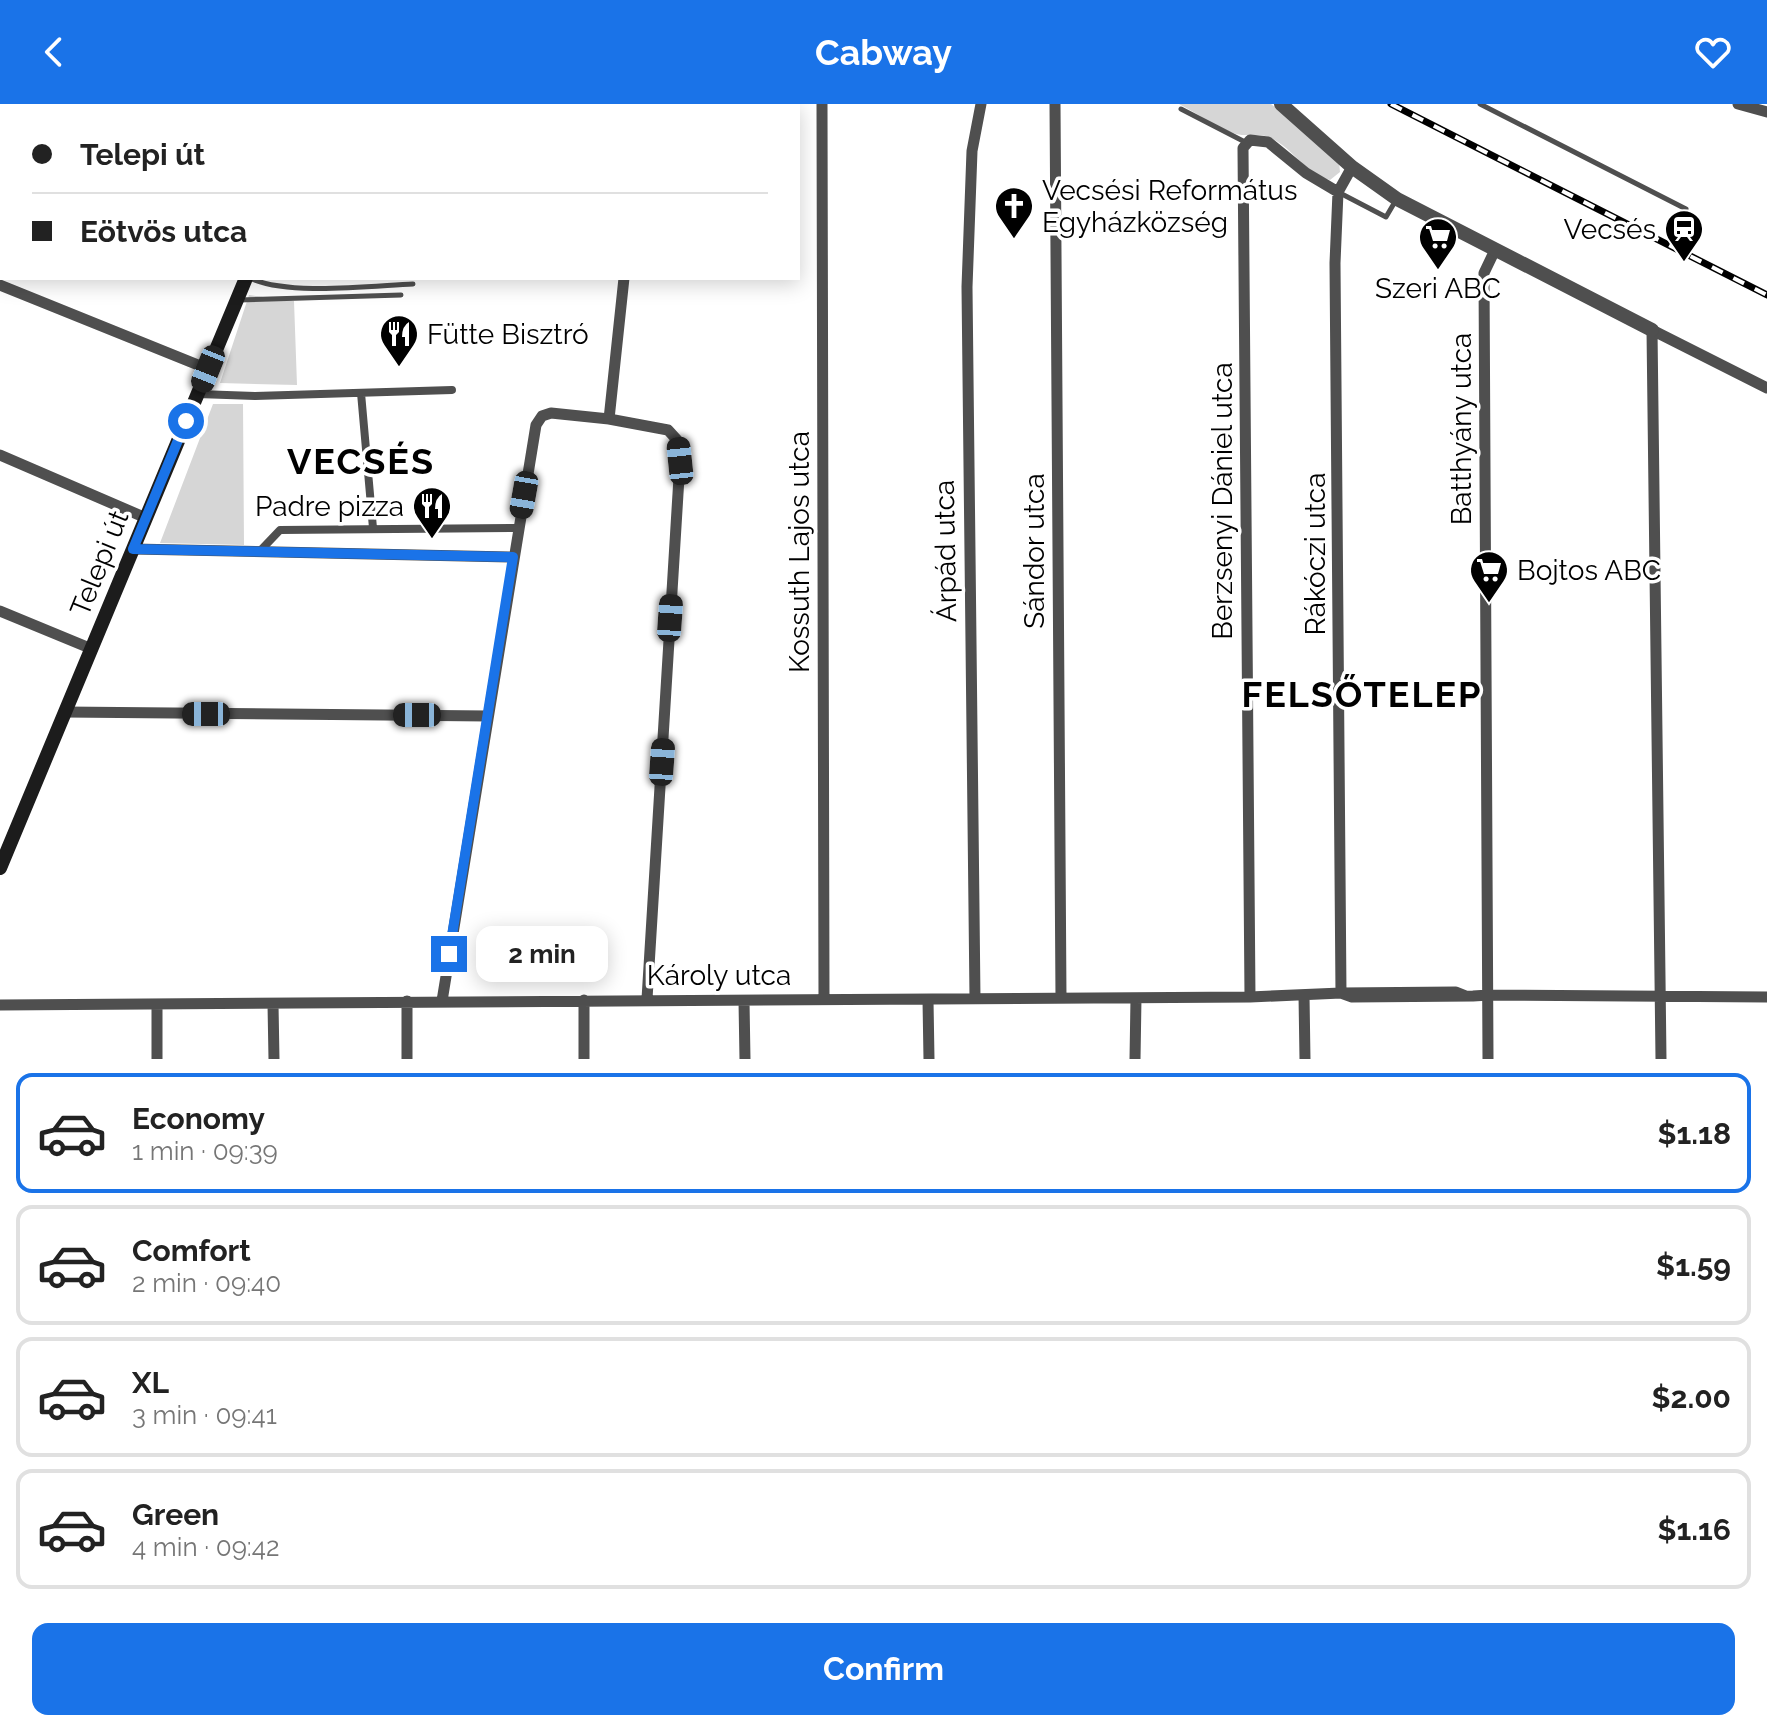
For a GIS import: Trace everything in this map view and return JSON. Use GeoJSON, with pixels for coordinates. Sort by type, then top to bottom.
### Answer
{"type":"FeatureCollection","features":[{"type":"Feature","properties":{"kind":"main road","name":"Telepi út"},"geometry":{"type":"LineString","coordinates":[[0,868],[246,280]]}},
{"type":"Feature","properties":{"kind":"street","name":"Kossuth Lajos utca"},"geometry":{"type":"LineString","coordinates":[[822,104],[824,999]]}},
{"type":"Feature","properties":{"kind":"street","name":"Árpád utca"},"geometry":{"type":"LineString","coordinates":[[975,998],[967,287],[972,151],[981,104]]}},
{"type":"Feature","properties":{"kind":"street","name":"Sándor utca"},"geometry":{"type":"LineString","coordinates":[[1055,104],[1061,998]]}},
{"type":"Feature","properties":{"kind":"street"},"geometry":{"type":"LineString","coordinates":[[1281,104],[1352,167],[1397,199],[1767,388]]}},
{"type":"Feature","properties":{"kind":"street"},"geometry":{"type":"LineString","coordinates":[[1742,105],[1767,112]]}},
{"type":"Feature","properties":{"kind":"street"},"geometry":{"type":"LineString","coordinates":[[1244,145],[1256,139],[1268,142],[1306,173],[1338,192]]}},
{"type":"Feature","properties":{"kind":"street","name":"Berzsenyi Dániel utca"},"geometry":{"type":"LineString","coordinates":[[1244,145],[1250,997]]}},
{"type":"Feature","properties":{"kind":"street","name":"Rákóczi utca"},"geometry":{"type":"LineString","coordinates":[[1341,993],[1335,263],[1338,192],[1352,167]]}},
{"type":"Feature","properties":{"kind":"street","name":"Batthyány utca"},"geometry":{"type":"LineString","coordinates":[[1488,1059],[1484,273],[1495,250]]}},
{"type":"Feature","properties":{"kind":"street"},"geometry":{"type":"LineString","coordinates":[[609,419],[624,280]]}},
{"type":"Feature","properties":{"kind":"street"},"geometry":{"type":"LineString","coordinates":[[0,285],[208,369]]}},
{"type":"Feature","properties":{"kind":"street"},"geometry":{"type":"LineString","coordinates":[[1652,330],[1661,1059]]}},
{"type":"Feature","properties":{"kind":"street"},"geometry":{"type":"LineString","coordinates":[[198,394],[452,390]]}},
{"type":"Feature","properties":{"kind":"street"},"geometry":{"type":"LineString","coordinates":[[361,393],[373,528]]}},
{"type":"Feature","properties":{"kind":"street"},"geometry":{"type":"LineString","coordinates":[[442,1001],[536,425],[542,416],[551,413],[609,419],[668,430],[678,441],[680,461],[647,999]]}},
{"type":"Feature","properties":{"kind":"street"},"geometry":{"type":"LineString","coordinates":[[0,455],[146,518]]}},
{"type":"Feature","properties":{"kind":"street"},"geometry":{"type":"LineString","coordinates":[[259,552],[280,530],[518,528]]}},
{"type":"Feature","properties":{"kind":"street"},"geometry":{"type":"LineString","coordinates":[[133,549],[513,557]]}},
{"type":"Feature","properties":{"kind":"street"},"geometry":{"type":"LineString","coordinates":[[0,611],[92,649]]}},
{"type":"Feature","properties":{"kind":"street"},"geometry":{"type":"LineString","coordinates":[[64,712],[488,716]]}},
{"type":"Feature","properties":{"kind":"street","name":"Károly utca"},"geometry":{"type":"LineString","coordinates":[[0,1005],[647,999],[928,1000],[1456,992],[1466,996],[1767,997]]}},
{"type":"Feature","properties":{"kind":"street"},"geometry":{"type":"LineString","coordinates":[[1304,995],[1305,1059]]}},
{"type":"Feature","properties":{"kind":"street"},"geometry":{"type":"LineString","coordinates":[[1135,1059],[1136,998]]}},
{"type":"Feature","properties":{"kind":"street"},"geometry":{"type":"LineString","coordinates":[[584,1000],[584,1059]]}},
{"type":"Feature","properties":{"kind":"street"},"geometry":{"type":"LineString","coordinates":[[928,1000],[929,1059]]}},
{"type":"Feature","properties":{"kind":"street"},"geometry":{"type":"LineString","coordinates":[[407,1001],[407,1059]]}},
{"type":"Feature","properties":{"kind":"street"},"geometry":{"type":"LineString","coordinates":[[744,1001],[745,1059]]}},
{"type":"Feature","properties":{"kind":"street"},"geometry":{"type":"LineString","coordinates":[[157,1004],[157,1059]]}},
{"type":"Feature","properties":{"kind":"street"},"geometry":{"type":"LineString","coordinates":[[273,1004],[274,1059]]}},
{"type":"Feature","properties":{"kind":"lane"},"geometry":{"type":"LineString","coordinates":[[1480,104],[1686,209]]}},
{"type":"Feature","properties":{"kind":"lane"},"geometry":{"type":"LineString","coordinates":[[1181,109],[1244,145]]}},
{"type":"Feature","properties":{"kind":"lane"},"geometry":{"type":"LineString","coordinates":[[1338,192],[1386,217],[1397,199]]}},
{"type":"Feature","properties":{"kind":"lane"},"geometry":{"type":"LineString","coordinates":[[252,280],[261,284],[312,288],[413,284]]}},
{"type":"Feature","properties":{"kind":"lane"},"geometry":{"type":"LineString","coordinates":[[237,300],[401,295]]}},
{"type":"Feature","properties":{"kind":"shaded area"},"geometry":{"type":"Polygon","coordinates":[[[1179,104],[1271,104],[1339,162],[1340,172],[1330,180],[1321,177],[1273,139],[1229,131],[1179,104]]]}},
{"type":"Feature","properties":{"kind":"shaded area"},"geometry":{"type":"Polygon","coordinates":[[[249,295],[294,301],[297,385],[220,383],[249,295]]]}},
{"type":"Feature","properties":{"kind":"shaded area"},"geometry":{"type":"Polygon","coordinates":[[[213,404],[243,404],[244,545],[160,543],[213,404]]]}},
{"type":"Feature","properties":{"kind":"railway"},"geometry":{"type":"LineString","coordinates":[[1391,104],[1767,295]]}},
{"type":"Feature","properties":{"kind":"place","name":"Vecsési Református Egyházközség"},"geometry":{"type":"Point","coordinates":[1014,240]}},
{"type":"Feature","properties":{"kind":"place","name":"Vecsés"},"geometry":{"type":"Point","coordinates":[1684,263]}},
{"type":"Feature","properties":{"kind":"place","name":"Szeri ABC"},"geometry":{"type":"Point","coordinates":[1438,271]}},
{"type":"Feature","properties":{"kind":"place","name":"Fütte Bisztró"},"geometry":{"type":"Point","coordinates":[399,368]}},
{"type":"Feature","properties":{"kind":"place","name":"Padre pizza"},"geometry":{"type":"Point","coordinates":[432,540]}},
{"type":"Feature","properties":{"kind":"place","name":"Bojtos ABC"},"geometry":{"type":"Point","coordinates":[1489,604]}},
{"type":"Feature","properties":{"kind":"district","name":"VECSÉS"},"geometry":{"type":"Point","coordinates":[361,461]}},
{"type":"Feature","properties":{"kind":"district","name":"FELSŐTELEP"},"geometry":{"type":"Point","coordinates":[1362,694]}},
{"type":"Feature","properties":{"kind":"route"},"geometry":{"type":"LineString","coordinates":[[186,421],[133,549],[513,557],[449,954]]}}]}
